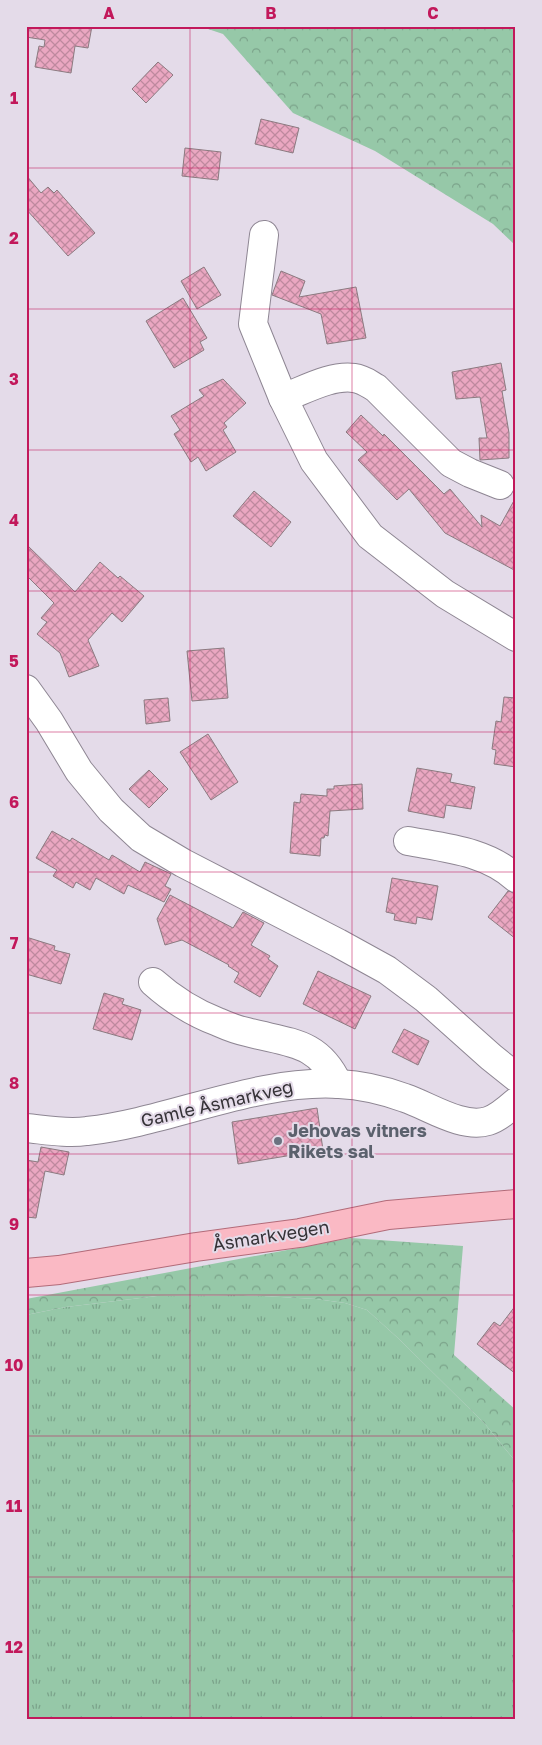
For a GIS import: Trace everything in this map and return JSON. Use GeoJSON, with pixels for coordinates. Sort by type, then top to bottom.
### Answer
{"type":"FeatureCollection","features":[{"type":"Feature","properties":{"kind":"main road","name":"Åsmarkvegen"},"geometry":{"type":"LineString","coordinates":[[26,1273],[59,1270],[196,1247],[300,1233],[388,1215],[516,1204]]}},
{"type":"Feature","properties":{"kind":"street"},"geometry":{"type":"LineString","coordinates":[[264,236],[253,324],[282,398],[314,461],[370,536],[445,594],[516,637]]}},
{"type":"Feature","properties":{"kind":"street"},"geometry":{"type":"LineString","coordinates":[[282,398],[321,383],[343,378],[356,378],[365,381],[376,388],[450,463],[500,485]]}},
{"type":"Feature","properties":{"kind":"street"},"geometry":{"type":"LineString","coordinates":[[26,689],[49,721],[79,771],[111,810],[141,838],[183,863],[387,970],[426,999],[510,1074],[516,1077]]}},
{"type":"Feature","properties":{"kind":"street"},"geometry":{"type":"LineString","coordinates":[[408,841],[467,851],[491,861],[516,878]]}},
{"type":"Feature","properties":{"kind":"street"},"geometry":{"type":"LineString","coordinates":[[153,982],[187,1007],[215,1022],[245,1032],[297,1044],[314,1052],[331,1068],[338,1084]]}},
{"type":"Feature","properties":{"kind":"street","name":"Gamle Åsmarkveg"},"geometry":{"type":"LineString","coordinates":[[26,1128],[86,1132],[146,1120],[254,1092],[302,1085],[338,1084],[371,1087],[407,1098],[466,1122],[488,1121],[503,1113],[516,1102]]}},
{"type":"Feature","properties":{"kind":"green space"},"geometry":{"type":"Polygon","coordinates":[[[199,26],[516,26],[516,246],[493,224],[375,151],[293,113],[223,34],[199,26]]]}},
{"type":"Feature","properties":{"kind":"green space"},"geometry":{"type":"Polygon","coordinates":[[[351,1238],[463,1246],[454,1355],[516,1410],[516,1462],[485,1424],[399,1339],[367,1310],[345,1303],[316,1299],[243,1295],[157,1296],[66,1307],[26,1315],[26,1299],[351,1238]]]}},
{"type":"Feature","properties":{"kind":"green space"},"geometry":{"type":"Polygon","coordinates":[[[243,1295],[316,1299],[345,1303],[367,1310],[485,1424],[516,1462],[516,1719],[26,1719],[26,1315],[66,1307],[157,1296],[243,1295]]]}},
{"type":"Feature","properties":{"kind":"building"},"geometry":{"type":"Polygon","coordinates":[[[26,26],[92,26],[88,48],[75,46],[71,73],[35,67],[39,46],[44,47],[45,40],[26,37],[26,26]]]}},
{"type":"Feature","properties":{"kind":"building"},"geometry":{"type":"Polygon","coordinates":[[[158,62],[173,75],[146,103],[132,89],[158,62]]]}},
{"type":"Feature","properties":{"kind":"building"},"geometry":{"type":"Polygon","coordinates":[[[261,119],[299,128],[293,153],[255,144],[261,119]]]}},
{"type":"Feature","properties":{"kind":"building"},"geometry":{"type":"Polygon","coordinates":[[[185,148],[221,152],[218,180],[182,176],[185,148]]]}},
{"type":"Feature","properties":{"kind":"building"},"geometry":{"type":"Polygon","coordinates":[[[26,175],[41,193],[48,187],[54,193],[57,190],[95,233],[68,256],[26,209],[26,175]]]}},
{"type":"Feature","properties":{"kind":"building"},"geometry":{"type":"Polygon","coordinates":[[[204,267],[221,295],[197,309],[181,281],[204,267]]]}},
{"type":"Feature","properties":{"kind":"building"},"geometry":{"type":"Polygon","coordinates":[[[281,271],[305,281],[299,297],[356,287],[366,338],[327,344],[321,314],[272,295],[281,271]]]}},
{"type":"Feature","properties":{"kind":"building"},"geometry":{"type":"Polygon","coordinates":[[[183,298],[207,338],[200,342],[204,350],[174,368],[146,321],[183,298]]]}},
{"type":"Feature","properties":{"kind":"building"},"geometry":{"type":"Polygon","coordinates":[[[501,363],[506,390],[502,391],[509,433],[509,458],[480,460],[479,438],[487,438],[480,397],[456,399],[452,372],[501,363]]]}},
{"type":"Feature","properties":{"kind":"building"},"geometry":{"type":"Polygon","coordinates":[[[223,379],[246,403],[224,423],[227,427],[223,430],[236,452],[206,471],[198,457],[191,462],[174,434],[180,430],[171,416],[204,396],[199,390],[223,379]]]}},
{"type":"Feature","properties":{"kind":"building"},"geometry":{"type":"Polygon","coordinates":[[[361,415],[383,436],[384,434],[444,494],[450,489],[482,527],[481,515],[500,526],[516,497],[516,571],[445,533],[409,489],[397,500],[358,460],[367,452],[346,432],[361,415]]]}},
{"type":"Feature","properties":{"kind":"building"},"geometry":{"type":"Polygon","coordinates":[[[254,491],[291,522],[271,547],[233,516],[254,491]]]}},
{"type":"Feature","properties":{"kind":"building"},"geometry":{"type":"Polygon","coordinates":[[[26,544],[75,592],[100,562],[118,578],[120,576],[144,596],[122,622],[112,613],[88,640],[99,666],[69,677],[60,653],[37,634],[47,622],[41,618],[54,603],[26,575],[26,544]]]}},
{"type":"Feature","properties":{"kind":"building"},"geometry":{"type":"Polygon","coordinates":[[[224,648],[228,698],[192,701],[187,651],[224,648]]]}},
{"type":"Feature","properties":{"kind":"building"},"geometry":{"type":"Polygon","coordinates":[[[504,697],[516,698],[516,767],[494,764],[496,750],[492,749],[496,721],[501,722],[504,697]]]}},
{"type":"Feature","properties":{"kind":"building"},"geometry":{"type":"Polygon","coordinates":[[[168,698],[170,721],[146,724],[144,700],[168,698]]]}},
{"type":"Feature","properties":{"kind":"building"},"geometry":{"type":"Polygon","coordinates":[[[208,734],[238,782],[211,800],[180,752],[208,734]]]}},
{"type":"Feature","properties":{"kind":"building"},"geometry":{"type":"Polygon","coordinates":[[[417,768],[452,774],[450,782],[475,787],[471,809],[446,805],[444,818],[408,811],[417,768]]]}},
{"type":"Feature","properties":{"kind":"building"},"geometry":{"type":"Polygon","coordinates":[[[149,770],[168,789],[149,808],[129,789],[149,770]]]}},
{"type":"Feature","properties":{"kind":"building"},"geometry":{"type":"Polygon","coordinates":[[[362,784],[363,809],[330,811],[328,836],[325,835],[324,838],[321,838],[320,856],[290,853],[294,802],[300,803],[301,794],[327,796],[327,789],[334,789],[334,786],[362,784]]]}},
{"type":"Feature","properties":{"kind":"building"},"geometry":{"type":"Polygon","coordinates":[[[52,831],[70,841],[72,838],[109,860],[112,855],[140,872],[145,862],[171,874],[165,886],[171,889],[164,902],[128,885],[124,894],[96,878],[90,890],[76,882],[73,888],[53,876],[57,870],[36,858],[52,831]]]}},
{"type":"Feature","properties":{"kind":"building"},"geometry":{"type":"Polygon","coordinates":[[[392,878],[438,886],[432,920],[417,917],[416,924],[394,920],[395,914],[386,912],[392,878]]]}},
{"type":"Feature","properties":{"kind":"building"},"geometry":{"type":"Polygon","coordinates":[[[508,891],[516,893],[516,939],[488,917],[508,891]]]}},
{"type":"Feature","properties":{"kind":"building"},"geometry":{"type":"Polygon","coordinates":[[[170,895],[233,928],[243,912],[264,923],[251,945],[270,956],[268,959],[278,966],[260,997],[234,982],[239,973],[229,965],[182,940],[165,945],[157,919],[170,895]]]}},
{"type":"Feature","properties":{"kind":"building"},"geometry":{"type":"Polygon","coordinates":[[[26,937],[55,946],[54,950],[70,954],[61,984],[26,974],[26,937]]]}},
{"type":"Feature","properties":{"kind":"building"},"geometry":{"type":"Polygon","coordinates":[[[318,971],[371,996],[355,1029],[303,1004],[318,971]]]}},
{"type":"Feature","properties":{"kind":"building"},"geometry":{"type":"Polygon","coordinates":[[[104,993],[124,999],[122,1004],[141,1010],[132,1040],[93,1029],[104,993]]]}},
{"type":"Feature","properties":{"kind":"building"},"geometry":{"type":"Polygon","coordinates":[[[404,1029],[429,1041],[418,1065],[392,1052],[404,1029]]]}},
{"type":"Feature","properties":{"kind":"building","name":"Jehovas vitners Rikets sal"},"geometry":{"type":"Polygon","coordinates":[[[317,1108],[323,1150],[238,1164],[232,1122],[317,1108]]]}},
{"type":"Feature","properties":{"kind":"building"},"geometry":{"type":"Polygon","coordinates":[[[41,1147],[69,1152],[64,1175],[45,1171],[36,1218],[26,1217],[26,1160],[38,1162],[41,1147]]]}},
{"type":"Feature","properties":{"kind":"building"},"geometry":{"type":"Polygon","coordinates":[[[516,1305],[516,1374],[477,1344],[494,1322],[500,1326],[516,1305]]]}},
{"type":"Feature","properties":{"kind":"place","name":"Jehovas vitners Rikets sal"},"geometry":{"type":"Point","coordinates":[278,1141]}}]}
